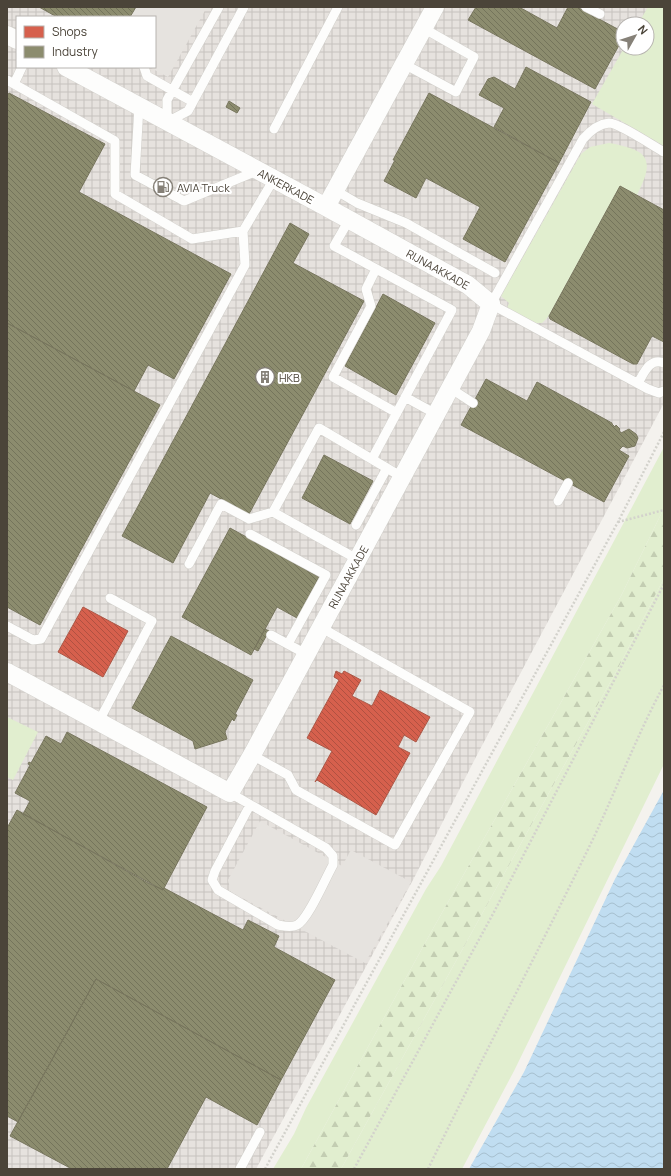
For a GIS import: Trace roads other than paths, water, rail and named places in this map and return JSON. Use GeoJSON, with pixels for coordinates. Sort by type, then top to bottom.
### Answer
{"type":"FeatureCollection","features":[{"type":"Feature","properties":{"kind":"street","name":"ANKERKADE"},"geometry":{"type":"LineString","coordinates":[[68,68],[326,208],[435,7]]}},
{"type":"Feature","properties":{"kind":"street"},"geometry":{"type":"LineString","coordinates":[[7,35],[16,40]]}},
{"type":"Feature","properties":{"kind":"street","name":"RIJNAAKKADE"},"geometry":{"type":"LineString","coordinates":[[230,793],[481,331],[491,304],[468,285],[326,208]]}},
{"type":"Feature","properties":{"kind":"street"},"geometry":{"type":"LineString","coordinates":[[7,672],[230,793]]}},
{"type":"Feature","properties":{"kind":"lane"},"geometry":{"type":"LineString","coordinates":[[220,7],[167,100],[167,122],[188,111],[244,7]]}},
{"type":"Feature","properties":{"kind":"lane"},"geometry":{"type":"LineString","coordinates":[[274,129],[338,7]]}},
{"type":"Feature","properties":{"kind":"lane"},"geometry":{"type":"LineString","coordinates":[[586,7],[600,14]]}},
{"type":"Feature","properties":{"kind":"lane"},"geometry":{"type":"LineString","coordinates":[[404,64],[456,92],[474,57],[423,28]]}},
{"type":"Feature","properties":{"kind":"lane"},"geometry":{"type":"LineString","coordinates":[[21,68],[10,82],[115,141],[115,194],[192,240],[243,231]]}},
{"type":"Feature","properties":{"kind":"lane"},"geometry":{"type":"LineString","coordinates":[[144,68],[148,76],[193,102]]}},
{"type":"Feature","properties":{"kind":"lane"},"geometry":{"type":"LineString","coordinates":[[139,106],[135,175],[184,201],[257,170]]}},
{"type":"Feature","properties":{"kind":"lane"},"geometry":{"type":"LineString","coordinates":[[664,152],[623,128],[610,123],[592,129],[583,139],[491,304],[638,383],[659,393],[664,391]]}},
{"type":"Feature","properties":{"kind":"lane"},"geometry":{"type":"LineString","coordinates":[[7,626],[33,640],[41,639],[245,265],[243,231],[274,180]]}},
{"type":"Feature","properties":{"kind":"lane"},"geometry":{"type":"LineString","coordinates":[[335,190],[357,203],[406,223],[495,273]]}},
{"type":"Feature","properties":{"kind":"lane"},"geometry":{"type":"LineString","coordinates":[[349,220],[334,246],[452,310],[372,459]]}},
{"type":"Feature","properties":{"kind":"lane"},"geometry":{"type":"LineString","coordinates":[[376,269],[366,289],[371,306],[333,377],[397,413]]}},
{"type":"Feature","properties":{"kind":"lane"},"geometry":{"type":"LineString","coordinates":[[638,383],[646,368],[652,363],[659,361],[664,364]]}},
{"type":"Feature","properties":{"kind":"lane"},"geometry":{"type":"LineString","coordinates":[[450,388],[473,403]]}},
{"type":"Feature","properties":{"kind":"lane"},"geometry":{"type":"LineString","coordinates":[[405,397],[436,414]]}},
{"type":"Feature","properties":{"kind":"lane"},"geometry":{"type":"LineString","coordinates":[[273,512],[319,428],[402,477]]}},
{"type":"Feature","properties":{"kind":"lane"},"geometry":{"type":"LineString","coordinates":[[356,525],[387,468]]}},
{"type":"Feature","properties":{"kind":"lane"},"geometry":{"type":"LineString","coordinates":[[558,501],[568,483]]}},
{"type":"Feature","properties":{"kind":"lane"},"geometry":{"type":"LineString","coordinates":[[189,564],[221,504],[249,518],[273,512],[357,559]]}},
{"type":"Feature","properties":{"kind":"lane"},"geometry":{"type":"LineString","coordinates":[[250,534],[326,575],[288,644]]}},
{"type":"Feature","properties":{"kind":"lane"},"geometry":{"type":"LineString","coordinates":[[99,721],[152,621],[110,598]]}},
{"type":"Feature","properties":{"kind":"lane"},"geometry":{"type":"LineString","coordinates":[[252,755],[288,775],[296,790],[395,846],[470,712],[320,627]]}},
{"type":"Feature","properties":{"kind":"lane"},"geometry":{"type":"LineString","coordinates":[[271,635],[306,654]]}},
{"type":"Feature","properties":{"kind":"lane"},"geometry":{"type":"LineString","coordinates":[[230,793],[326,848],[333,856],[333,864],[305,918],[296,926],[290,927],[278,925],[218,890],[212,880],[215,871],[250,805]]}},
{"type":"Feature","properties":{"kind":"lane"},"geometry":{"type":"LineString","coordinates":[[240,1169],[260,1132]]}},
{"type":"Feature","properties":{"kind":"water"},"geometry":{"type":"Polygon","coordinates":[[[664,790],[664,1169],[469,1169],[524,1072],[615,879],[664,790]]]}},
{"type":"Feature","properties":{"kind":"place","name":"AVIA Truck"},"geometry":{"type":"Point","coordinates":[163,187]}},
{"type":"Feature","properties":{"kind":"place","name":"HKB"},"geometry":{"type":"Point","coordinates":[265,377]}}]}
